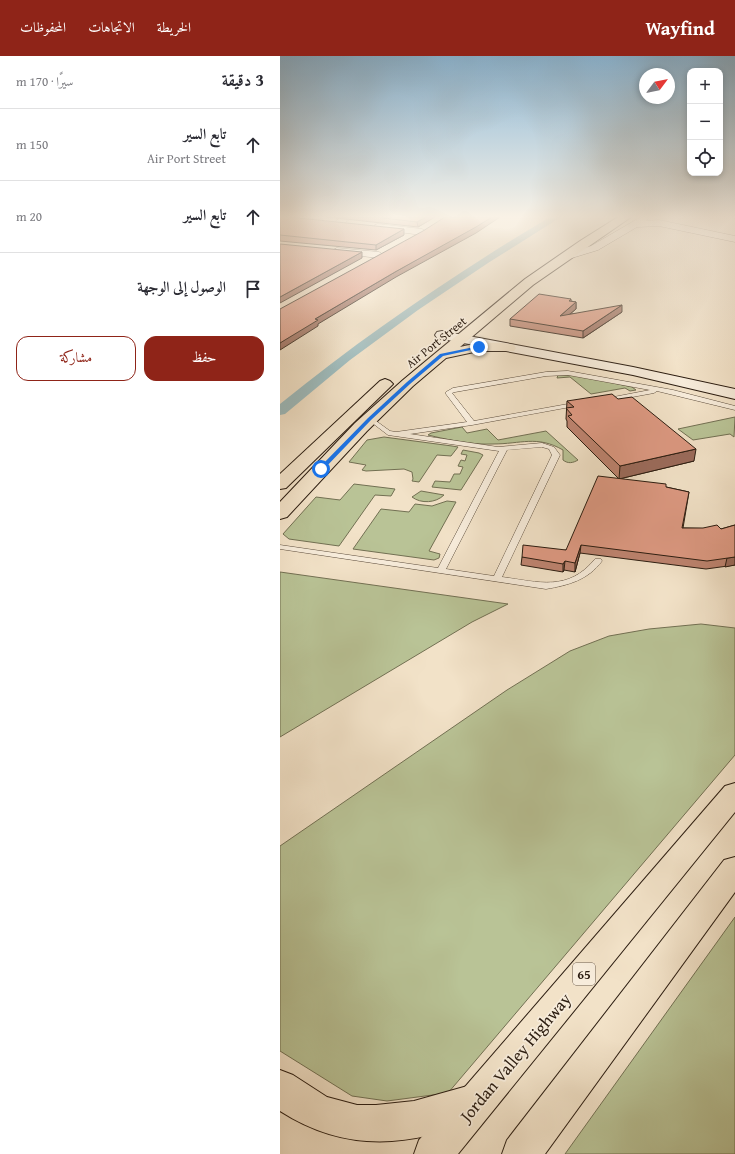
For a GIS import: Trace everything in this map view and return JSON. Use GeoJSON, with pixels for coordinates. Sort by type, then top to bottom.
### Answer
{"type":"FeatureCollection","features":[{"type":"Feature","properties":{"kind":"main road","name":"Air Port Street"},"geometry":{"type":"LineString","coordinates":[[430,345],[505,286],[531,268]]}},
{"type":"Feature","properties":{"kind":"main road","name":"Air Port Street"},"geometry":{"type":"LineString","coordinates":[[280,513],[370,419],[408,383],[463,338],[508,298],[548,268]]}},
{"type":"Feature","properties":{"kind":"main road"},"geometry":{"type":"LineString","coordinates":[[477,325],[489,338],[509,348]]}},
{"type":"Feature","properties":{"kind":"main road"},"geometry":{"type":"LineString","coordinates":[[442,335],[633,371],[735,394]]}},
{"type":"Feature","properties":{"kind":"main road"},"geometry":{"type":"LineString","coordinates":[[442,355],[479,347],[509,348]]}},
{"type":"Feature","properties":{"kind":"main road","name":"Air Port Street"},"geometry":{"type":"LineString","coordinates":[[280,484],[395,375]]}},
{"type":"Feature","properties":{"kind":"main road","name":"Jordan Valley Highway"},"geometry":{"type":"LineString","coordinates":[[433,1154],[735,793]]}},
{"type":"Feature","properties":{"kind":"main road"},"geometry":{"type":"LineString","coordinates":[[522,1154],[735,869]]}},
{"type":"Feature","properties":{"kind":"main road"},"geometry":{"type":"LineString","coordinates":[[280,1088],[319,1113],[351,1123],[384,1126],[420,1120],[477,1102]]}},
{"type":"Feature","properties":{"kind":"lane"},"geometry":{"type":"LineString","coordinates":[[472,423],[448,393],[449,392],[539,376],[568,373],[661,390],[735,408]]}},
{"type":"Feature","properties":{"kind":"lane"},"geometry":{"type":"LineString","coordinates":[[600,401],[661,390]]}},
{"type":"Feature","properties":{"kind":"lane"},"geometry":{"type":"LineString","coordinates":[[396,434],[472,423],[585,403]]}},
{"type":"Feature","properties":{"kind":"lane"},"geometry":{"type":"LineString","coordinates":[[370,419],[388,433],[504,449],[542,445],[552,448],[556,455],[497,579]]}},
{"type":"Feature","properties":{"kind":"lane"},"geometry":{"type":"LineString","coordinates":[[441,570],[504,449]]}},
{"type":"Feature","properties":{"kind":"lane"},"geometry":{"type":"LineString","coordinates":[[280,547],[546,586],[569,583],[590,572],[598,561]]}},
{"type":"Feature","properties":{"kind":"green space"},"geometry":{"type":"Polygon","coordinates":[[[558,375],[578,375],[632,387],[636,390],[630,391],[625,388],[591,394],[570,377],[557,378],[558,375]]]}},
{"type":"Feature","properties":{"kind":"green space"},"geometry":{"type":"Polygon","coordinates":[[[735,417],[734,437],[730,434],[693,440],[678,429],[735,417]]]}},
{"type":"Feature","properties":{"kind":"green space"},"geometry":{"type":"Polygon","coordinates":[[[462,427],[467,433],[487,429],[498,440],[546,431],[578,460],[570,463],[563,460],[563,450],[554,445],[545,443],[529,441],[503,444],[477,444],[428,435],[431,433],[462,427]]]}},
{"type":"Feature","properties":{"kind":"green space"},"geometry":{"type":"Polygon","coordinates":[[[384,437],[458,447],[451,456],[437,455],[419,482],[412,481],[412,472],[404,469],[366,471],[362,470],[366,465],[349,462],[367,440],[384,437]]]}},
{"type":"Feature","properties":{"kind":"green space"},"geometry":{"type":"Polygon","coordinates":[[[463,450],[483,455],[461,490],[432,487],[435,481],[450,482],[454,474],[460,474],[463,467],[458,466],[461,460],[465,461],[467,455],[461,454],[463,450]]]}},
{"type":"Feature","properties":{"kind":"green space"},"geometry":{"type":"Polygon","coordinates":[[[354,484],[395,489],[391,496],[375,495],[339,546],[289,539],[283,534],[316,497],[340,500],[354,484]]]}},
{"type":"Feature","properties":{"kind":"green space"},"geometry":{"type":"Polygon","coordinates":[[[421,491],[444,495],[437,500],[428,502],[420,501],[412,497],[421,491]]]}},
{"type":"Feature","properties":{"kind":"green space"},"geometry":{"type":"Polygon","coordinates":[[[447,501],[456,502],[429,551],[440,554],[439,558],[434,560],[353,549],[381,509],[409,512],[415,504],[432,506],[447,501]]]}},
{"type":"Feature","properties":{"kind":"green space"},"geometry":{"type":"Polygon","coordinates":[[[280,572],[508,604],[472,622],[280,737],[280,572]]]}},
{"type":"Feature","properties":{"kind":"green space"},"geometry":{"type":"Polygon","coordinates":[[[701,624],[735,628],[735,755],[448,1093],[387,1101],[352,1096],[280,1051],[280,846],[507,690],[570,651],[609,636],[649,629],[701,624]]]}},
{"type":"Feature","properties":{"kind":"green space"},"geometry":{"type":"Polygon","coordinates":[[[735,917],[735,1154],[565,1154],[735,917]]]}},
{"type":"Feature","properties":{"kind":"building"},"geometry":{"type":"Polygon","coordinates":[[[280,268],[332,268],[280,297],[280,268]]]}},
{"type":"Feature","properties":{"kind":"building"},"geometry":{"type":"Polygon","coordinates":[[[355,268],[402,268],[315,319],[318,320],[280,343],[280,309],[355,268]]]}},
{"type":"Feature","properties":{"kind":"building"},"geometry":{"type":"Polygon","coordinates":[[[539,294],[571,299],[569,301],[576,302],[560,316],[622,305],[583,331],[510,319],[539,294]]]}},
{"type":"Feature","properties":{"kind":"building"},"geometry":{"type":"Polygon","coordinates":[[[612,394],[618,399],[632,397],[696,449],[620,466],[568,416],[572,415],[566,408],[574,407],[567,401],[612,394]]]}},
{"type":"Feature","properties":{"kind":"building"},"geometry":{"type":"Polygon","coordinates":[[[598,476],[666,484],[666,487],[689,492],[682,528],[703,528],[717,525],[721,529],[735,525],[735,557],[707,561],[581,545],[575,563],[565,561],[563,564],[522,557],[523,545],[566,550],[598,476]]]}},
{"type":"Feature","properties":{"kind":"waterway"},"geometry":{"type":"LineString","coordinates":[[280,411],[346,358],[414,308],[473,268]]}},
{"type":"Feature","properties":{"kind":"route"},"geometry":{"type":"LineString","coordinates":[[321,469],[361,427],[408,383],[442,355],[479,347]]}}]}
